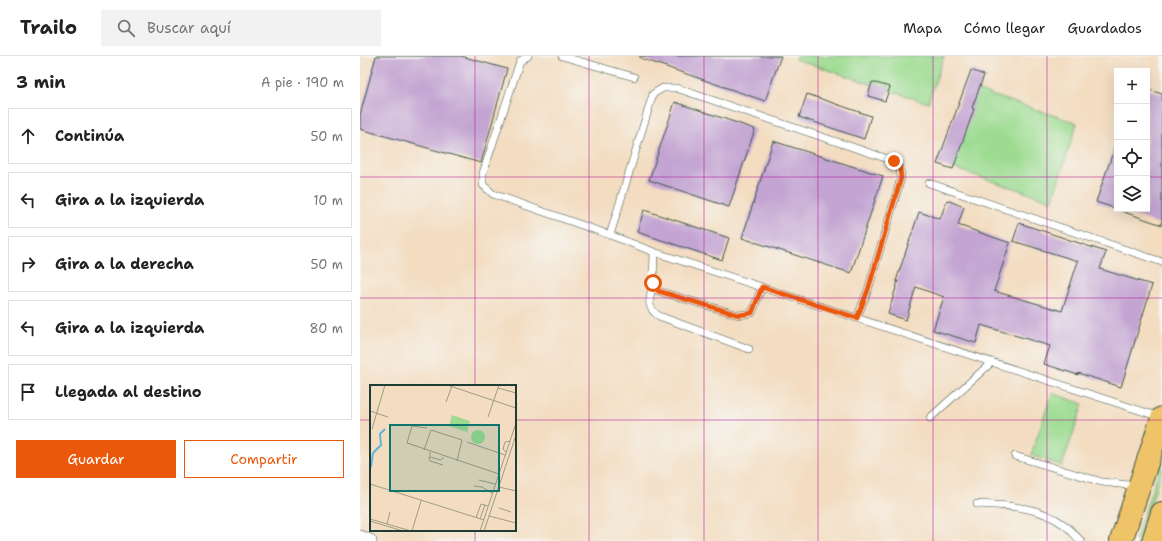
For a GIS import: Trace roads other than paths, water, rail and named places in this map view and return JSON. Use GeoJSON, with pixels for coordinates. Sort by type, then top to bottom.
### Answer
{"type":"FeatureCollection","features":[{"type":"Feature","properties":{"kind":"highway"},"geometry":{"type":"LineString","coordinates":[[1121,541],[1162,418]]}},
{"type":"Feature","properties":{"kind":"highway"},"geometry":{"type":"LineString","coordinates":[[1153,541],[1162,513]]}},
{"type":"Feature","properties":{"kind":"street"},"geometry":{"type":"LineString","coordinates":[[360,538],[370,541]]}},
{"type":"Feature","properties":{"kind":"lane"},"geometry":{"type":"LineString","coordinates":[[528,56],[520,61],[483,173],[483,185],[493,194],[654,252],[1162,418]]}},
{"type":"Feature","properties":{"kind":"lane"},"geometry":{"type":"LineString","coordinates":[[562,56],[634,77]]}},
{"type":"Feature","properties":{"kind":"lane"},"geometry":{"type":"LineString","coordinates":[[610,235],[653,94],[663,88],[676,88],[886,158],[894,161],[900,168],[901,178],[868,290],[857,318]]}},
{"type":"Feature","properties":{"kind":"lane"},"geometry":{"type":"LineString","coordinates":[[929,183],[1162,262]]}},
{"type":"Feature","properties":{"kind":"lane"},"geometry":{"type":"LineString","coordinates":[[654,252],[653,283],[649,304],[652,311],[659,316],[749,349]]}},
{"type":"Feature","properties":{"kind":"lane"},"geometry":{"type":"LineString","coordinates":[[653,283],[658,291],[739,315],[752,313],[762,287]]}},
{"type":"Feature","properties":{"kind":"lane"},"geometry":{"type":"LineString","coordinates":[[930,418],[992,362]]}},
{"type":"Feature","properties":{"kind":"lane"},"geometry":{"type":"LineString","coordinates":[[1015,456],[1102,482],[1139,486]]}},
{"type":"Feature","properties":{"kind":"lane"},"geometry":{"type":"LineString","coordinates":[[977,504],[1016,507],[1043,512],[1064,524],[1081,541]]}}]}
